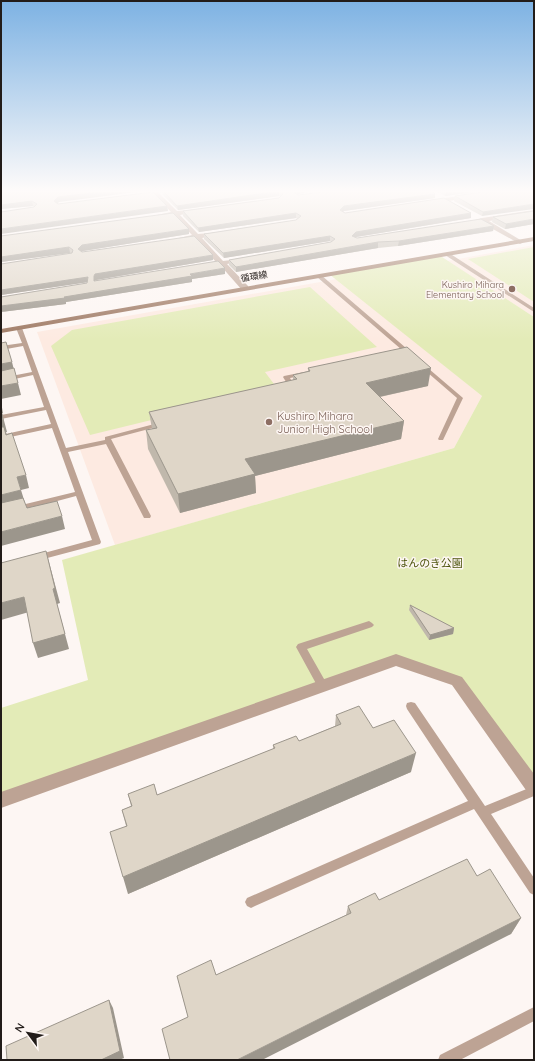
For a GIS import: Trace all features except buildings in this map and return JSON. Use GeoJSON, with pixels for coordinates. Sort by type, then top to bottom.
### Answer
{"type":"FeatureCollection","features":[{"type":"Feature","properties":{"kind":"street"},"geometry":{"type":"LineString","coordinates":[[201,242],[245,288]]}},
{"type":"Feature","properties":{"kind":"street","name":"循環線"},"geometry":{"type":"LineString","coordinates":[[1,331],[520,242]]}},
{"type":"Feature","properties":{"kind":"street"},"geometry":{"type":"LineString","coordinates":[[199,267],[253,258]]}},
{"type":"Feature","properties":{"kind":"street"},"geometry":{"type":"LineString","coordinates":[[1,800],[396,660],[457,681],[534,787]]}},
{"type":"Feature","properties":{"kind":"lane"},"geometry":{"type":"LineString","coordinates":[[447,254],[534,310]]}},
{"type":"Feature","properties":{"kind":"lane"},"geometry":{"type":"LineString","coordinates":[[319,276],[460,398],[441,439]]}},
{"type":"Feature","properties":{"kind":"lane"},"geometry":{"type":"LineString","coordinates":[[19,328],[97,542],[31,559]]}},
{"type":"Feature","properties":{"kind":"lane"},"geometry":{"type":"LineString","coordinates":[[1,348],[25,344]]}},
{"type":"Feature","properties":{"kind":"lane"},"geometry":{"type":"LineString","coordinates":[[398,352],[406,351]]}},
{"type":"Feature","properties":{"kind":"lane"},"geometry":{"type":"LineString","coordinates":[[281,395],[291,385],[286,377],[309,372]]}},
{"type":"Feature","properties":{"kind":"lane"},"geometry":{"type":"LineString","coordinates":[[1,380],[36,373]]}},
{"type":"Feature","properties":{"kind":"lane"},"geometry":{"type":"LineString","coordinates":[[1,417],[48,408]]}},
{"type":"Feature","properties":{"kind":"lane"},"geometry":{"type":"LineString","coordinates":[[109,441],[108,438],[168,423]]}},
{"type":"Feature","properties":{"kind":"lane"},"geometry":{"type":"LineString","coordinates":[[1,437],[54,425]]}},
{"type":"Feature","properties":{"kind":"lane"},"geometry":{"type":"LineString","coordinates":[[64,451],[109,441]]}},
{"type":"Feature","properties":{"kind":"lane"},"geometry":{"type":"LineString","coordinates":[[109,441],[147,516]]}},
{"type":"Feature","properties":{"kind":"lane"},"geometry":{"type":"LineString","coordinates":[[1,513],[79,493]]}},
{"type":"Feature","properties":{"kind":"lane"},"geometry":{"type":"LineString","coordinates":[[323,686],[301,647],[369,625]]}},
{"type":"Feature","properties":{"kind":"lane"},"geometry":{"type":"LineString","coordinates":[[411,706],[534,889]]}},
{"type":"Feature","properties":{"kind":"lane"},"geometry":{"type":"LineString","coordinates":[[251,902],[480,807],[534,791]]}},
{"type":"Feature","properties":{"kind":"lane"},"geometry":{"type":"LineString","coordinates":[[444,1060],[534,1014]]}},
{"type":"Feature","properties":{"kind":"shaded area","name":"Kushiro Mihara Elementary School"},"geometry":{"type":"Polygon","coordinates":[[[534,245],[534,317],[447,261],[534,245]]]}},
{"type":"Feature","properties":{"kind":"shaded area","name":"Kushiro Mihara Junior High School"},"geometry":{"type":"Polygon","coordinates":[[[337,279],[482,396],[454,448],[115,545],[37,332],[337,279]]]}},
{"type":"Feature","properties":{"kind":"green space"},"geometry":{"type":"Polygon","coordinates":[[[534,247],[534,302],[468,259],[534,247]]]}},
{"type":"Feature","properties":{"kind":"green space","name":"はんのき公園"},"geometry":{"type":"Polygon","coordinates":[[[439,255],[534,317],[534,787],[457,681],[396,660],[1,800],[1,708],[88,680],[62,560],[454,448],[482,396],[329,274],[439,255]]]}},
{"type":"Feature","properties":{"kind":"green space"},"geometry":{"type":"Polygon","coordinates":[[[310,287],[377,347],[265,372],[274,384],[270,391],[90,435],[51,346],[72,330],[310,287]]]}},
{"type":"Feature","properties":{"kind":"place","name":"Kushiro Mihara Elementary School"},"geometry":{"type":"Point","coordinates":[512,289]}},
{"type":"Feature","properties":{"kind":"place","name":"Kushiro Mihara Junior High School"},"geometry":{"type":"Point","coordinates":[269,422]}}]}
